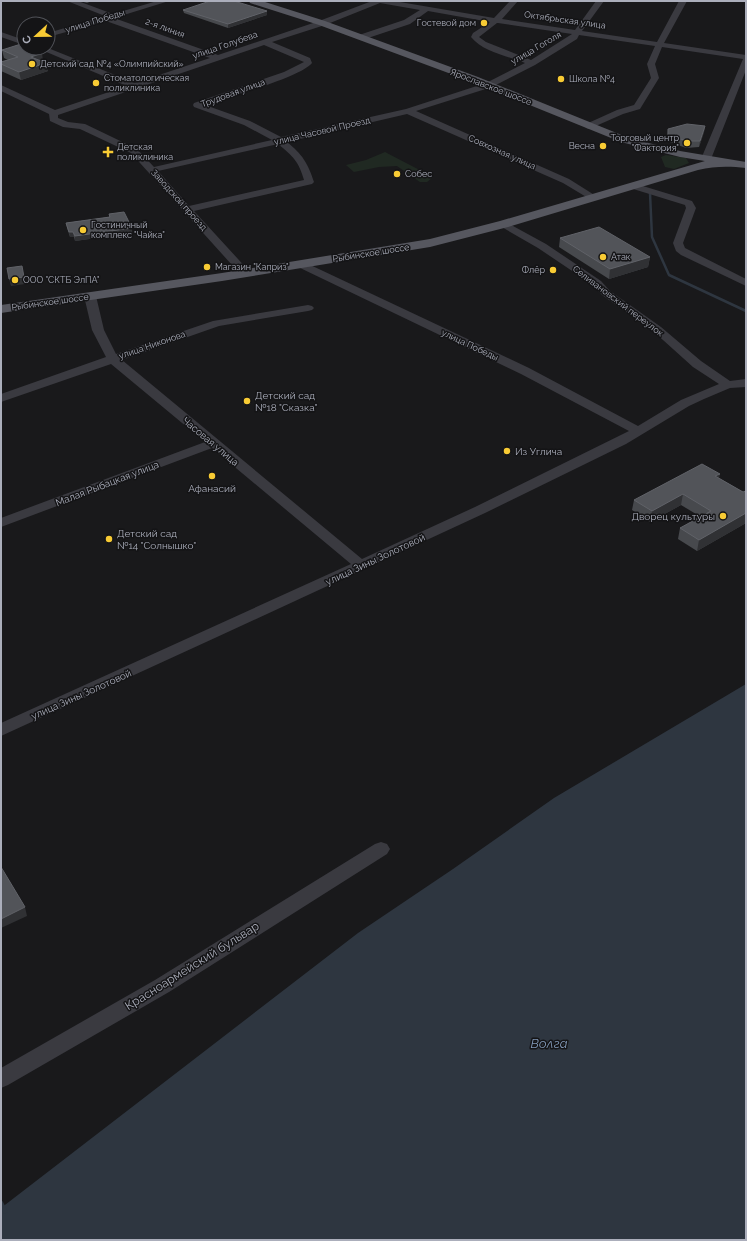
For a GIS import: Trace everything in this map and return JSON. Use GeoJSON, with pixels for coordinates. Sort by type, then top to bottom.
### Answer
{"type":"FeatureCollection","features":[{"type":"Feature","properties":{"kind":"main road","name":"Ярославское шоссе"},"geometry":{"type":"LineString","coordinates":[[253,1],[322,23],[489,85],[625,140],[659,163],[706,159],[732,162]]}},
{"type":"Feature","properties":{"kind":"main road","name":"Рыбинское шоссе"},"geometry":{"type":"LineString","coordinates":[[1,309],[245,273],[430,243],[504,224],[633,186],[659,163],[703,165],[732,162]]}},
{"type":"Feature","properties":{"kind":"main road"},"geometry":{"type":"LineString","coordinates":[[732,162],[746,165]]}},
{"type":"Feature","properties":{"kind":"street","name":"2-я линия"},"geometry":{"type":"LineString","coordinates":[[71,1],[218,58]]}},
{"type":"Feature","properties":{"kind":"street","name":"улица Победы"},"geometry":{"type":"LineString","coordinates":[[56,33],[165,1]]}},
{"type":"Feature","properties":{"kind":"street","name":"улица Голубева"},"geometry":{"type":"LineString","coordinates":[[54,113],[322,23],[380,1]]}},
{"type":"Feature","properties":{"kind":"street","name":"Октябрьская улица"},"geometry":{"type":"LineString","coordinates":[[380,1],[498,21],[746,57]]}},
{"type":"Feature","properties":{"kind":"street"},"geometry":{"type":"LineString","coordinates":[[514,1],[498,21],[476,35],[476,39],[483,44],[532,63]]}},
{"type":"Feature","properties":{"kind":"street","name":"улица Гоголя"},"geometry":{"type":"LineString","coordinates":[[489,85],[532,63],[574,37],[600,1]]}},
{"type":"Feature","properties":{"kind":"street"},"geometry":{"type":"LineString","coordinates":[[589,126],[637,107],[655,78],[652,64],[659,44],[683,1]]}},
{"type":"Feature","properties":{"kind":"street"},"geometry":{"type":"LineString","coordinates":[[362,38],[407,22],[428,9]]}},
{"type":"Feature","properties":{"kind":"street"},"geometry":{"type":"LineString","coordinates":[[1,34],[16,40]]}},
{"type":"Feature","properties":{"kind":"street","name":"Трудовая улица"},"geometry":{"type":"LineString","coordinates":[[187,209],[309,182],[305,164],[282,140],[267,132],[197,105],[287,74],[303,67],[308,63],[307,60],[264,42]]}},
{"type":"Feature","properties":{"kind":"street"},"geometry":{"type":"LineString","coordinates":[[56,54],[135,86]]}},
{"type":"Feature","properties":{"kind":"street"},"geometry":{"type":"LineString","coordinates":[[706,159],[746,60]]}},
{"type":"Feature","properties":{"kind":"street","name":"улица Часовой Проезд"},"geometry":{"type":"LineString","coordinates":[[152,170],[408,111],[489,85]]}},
{"type":"Feature","properties":{"kind":"street","name":"Заводской проезд"},"geometry":{"type":"LineString","coordinates":[[1,88],[54,113],[53,119],[60,123],[82,126],[131,148],[140,155],[245,273]]}},
{"type":"Feature","properties":{"kind":"street","name":"Совхозная улица"},"geometry":{"type":"LineString","coordinates":[[408,111],[566,181],[593,198]]}},
{"type":"Feature","properties":{"kind":"street"},"geometry":{"type":"LineString","coordinates":[[633,186],[689,203],[691,208],[678,243],[680,249],[685,253],[746,283]]}},
{"type":"Feature","properties":{"kind":"street","name":"Селивановский переулок"},"geometry":{"type":"LineString","coordinates":[[504,224],[542,246],[597,283],[606,293],[656,329],[697,364],[728,385]]}},
{"type":"Feature","properties":{"kind":"street","name":"улица Победы"},"geometry":{"type":"LineString","coordinates":[[300,264],[525,371],[638,431]]}},
{"type":"Feature","properties":{"kind":"street","name":"Часовая улица"},"geometry":{"type":"LineString","coordinates":[[90,296],[98,330],[113,359],[360,565]]}},
{"type":"Feature","properties":{"kind":"street","name":"улица Никонова"},"geometry":{"type":"LineString","coordinates":[[1,398],[217,323],[308,308]]}},
{"type":"Feature","properties":{"kind":"street","name":"улица Зины Золотовой"},"geometry":{"type":"LineString","coordinates":[[1,730],[537,483],[638,431],[685,403],[728,385],[746,383]]}},
{"type":"Feature","properties":{"kind":"street","name":"Малая Рыбацкая улица"},"geometry":{"type":"LineString","coordinates":[[1,523],[214,443]]}},
{"type":"Feature","properties":{"kind":"street","name":"Красноармейский бульвар"},"geometry":{"type":"LineString","coordinates":[[1,1079],[162,986],[381,849]]}},
{"type":"Feature","properties":{"kind":"shaded area"},"geometry":{"type":"Polygon","coordinates":[[[385,152],[433,177],[427,182],[420,182],[397,166],[379,167],[354,172],[346,165],[366,160],[385,152]]]}},
{"type":"Feature","properties":{"kind":"shaded area"},"geometry":{"type":"Polygon","coordinates":[[[666,155],[686,158],[689,163],[674,169],[665,167],[661,157],[666,155]]]}},
{"type":"Feature","properties":{"kind":"water","name":"Волга"},"geometry":{"type":"Polygon","coordinates":[[[746,684],[746,1240],[1,1240],[1,1208],[358,933],[554,798],[746,684]]]}},
{"type":"Feature","properties":{"kind":"building"},"geometry":{"type":"Polygon","coordinates":[[[210,1],[234,1],[267,11],[228,24],[183,10],[210,1]]]}},
{"type":"Feature","properties":{"kind":"building"},"geometry":{"type":"Polygon","coordinates":[[[16,46],[16,56],[34,56],[31,57],[46,63],[19,72],[1,64],[1,62],[18,57],[2,50],[16,46]]]}},
{"type":"Feature","properties":{"kind":"building"},"geometry":{"type":"Polygon","coordinates":[[[687,124],[705,126],[700,141],[687,141],[668,135],[668,129],[687,124]]]}},
{"type":"Feature","properties":{"kind":"building"},"geometry":{"type":"Polygon","coordinates":[[[124,212],[132,228],[75,236],[73,232],[69,232],[66,223],[110,217],[109,214],[124,212]]]}},
{"type":"Feature","properties":{"kind":"building"},"geometry":{"type":"Polygon","coordinates":[[[599,227],[650,257],[610,269],[560,238],[599,227]]]}},
{"type":"Feature","properties":{"kind":"building"},"geometry":{"type":"Polygon","coordinates":[[[22,266],[24,277],[9,279],[7,268],[22,266]]]}},
{"type":"Feature","properties":{"kind":"building","name":"Дворец культуры"},"geometry":{"type":"Polygon","coordinates":[[[702,464],[720,474],[715,476],[743,492],[746,491],[746,513],[699,540],[680,528],[711,511],[683,494],[652,511],[634,500],[702,464]]]}},
{"type":"Feature","properties":{"kind":"building"},"geometry":{"type":"Polygon","coordinates":[[[1,867],[25,907],[1,919],[1,867]]]}},
{"type":"Feature","properties":{"kind":"waterway"},"geometry":{"type":"LineString","coordinates":[[650,193],[652,237],[669,275],[746,311]]}},
{"type":"Feature","properties":{"kind":"waterway"},"geometry":{"type":"LineString","coordinates":[[1,1203],[5,1211]]}},
{"type":"Feature","properties":{"kind":"place","name":"Гостевой дом"},"geometry":{"type":"Point","coordinates":[484,23]}},
{"type":"Feature","properties":{"kind":"place","name":"Детский сад №4 «Олимпийский»"},"geometry":{"type":"Point","coordinates":[32,64]}},
{"type":"Feature","properties":{"kind":"place","name":"Школа №4"},"geometry":{"type":"Point","coordinates":[561,79]}},
{"type":"Feature","properties":{"kind":"place","name":"Стоматологическая поликлиника"},"geometry":{"type":"Point","coordinates":[96,83]}},
{"type":"Feature","properties":{"kind":"place","name":"Торговый центр \"Фактория\""},"geometry":{"type":"Point","coordinates":[687,143]}},
{"type":"Feature","properties":{"kind":"place","name":"Весна"},"geometry":{"type":"Point","coordinates":[603,146]}},
{"type":"Feature","properties":{"kind":"place","name":"Детская поликлиника"},"geometry":{"type":"Point","coordinates":[108,152]}},
{"type":"Feature","properties":{"kind":"place","name":"Собес"},"geometry":{"type":"Point","coordinates":[397,174]}},
{"type":"Feature","properties":{"kind":"place","name":"Гостиничный комплекс \"Чайка\""},"geometry":{"type":"Point","coordinates":[83,230]}},
{"type":"Feature","properties":{"kind":"place","name":"Атак"},"geometry":{"type":"Point","coordinates":[603,257]}},
{"type":"Feature","properties":{"kind":"place","name":"Магазин \"Каприз\""},"geometry":{"type":"Point","coordinates":[207,267]}},
{"type":"Feature","properties":{"kind":"place","name":"Флёр"},"geometry":{"type":"Point","coordinates":[553,270]}},
{"type":"Feature","properties":{"kind":"place","name":"ООО \"СКТБ ЭлПА\""},"geometry":{"type":"Point","coordinates":[15,280]}},
{"type":"Feature","properties":{"kind":"place","name":"Детский сад №18 \"Сказка\""},"geometry":{"type":"Point","coordinates":[247,401]}},
{"type":"Feature","properties":{"kind":"place","name":"Из Углича"},"geometry":{"type":"Point","coordinates":[507,451]}},
{"type":"Feature","properties":{"kind":"place","name":"Афанасий"},"geometry":{"type":"Point","coordinates":[212,476]}},
{"type":"Feature","properties":{"kind":"place","name":"Дворец культуры"},"geometry":{"type":"Point","coordinates":[723,516]}},
{"type":"Feature","properties":{"kind":"place","name":"Детский сад №14 \"Солнышко\""},"geometry":{"type":"Point","coordinates":[109,539]}}]}
